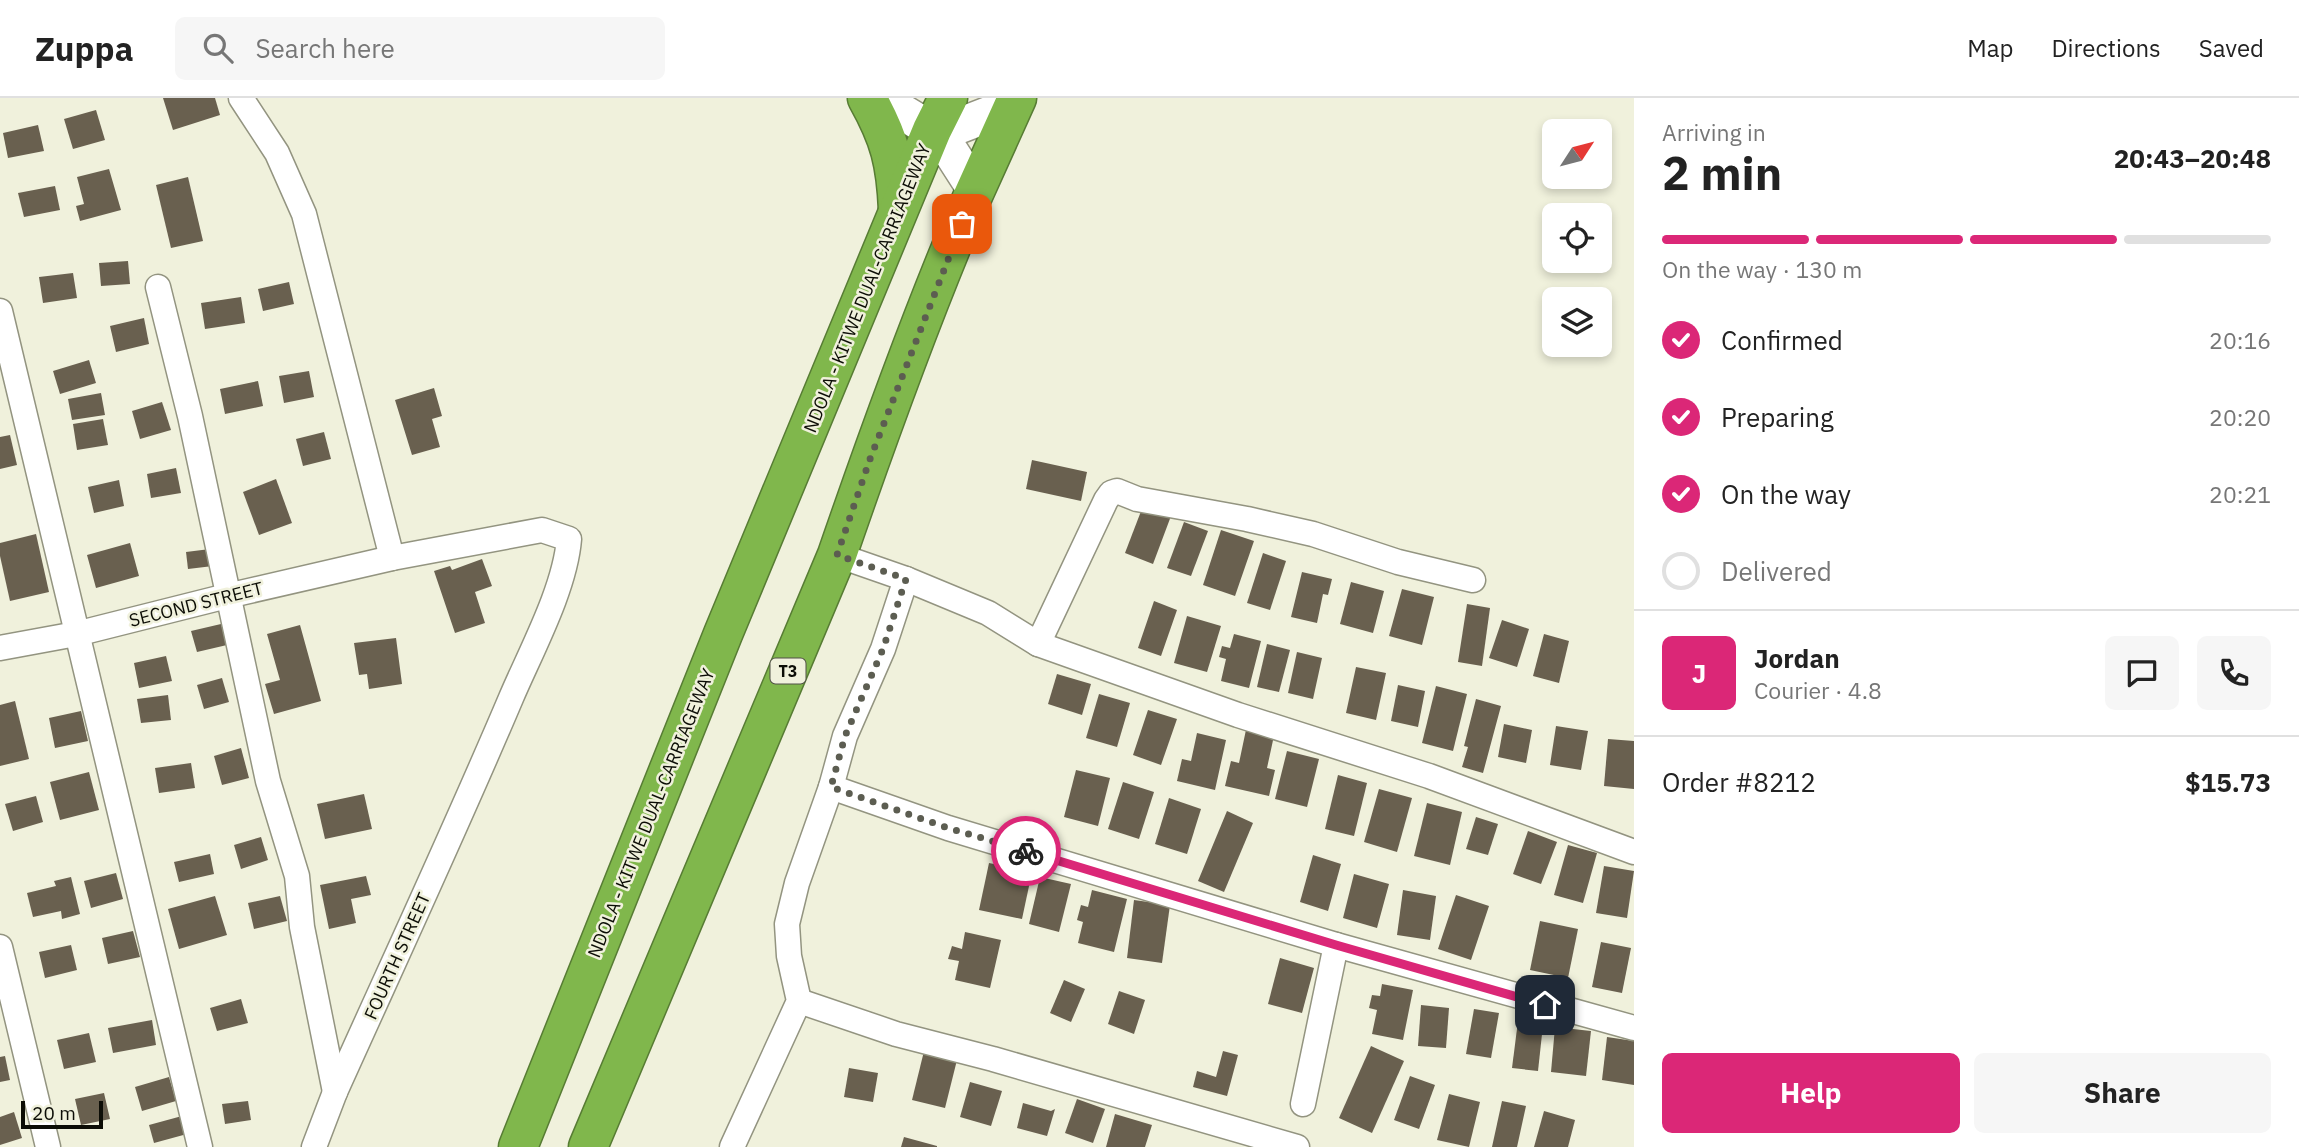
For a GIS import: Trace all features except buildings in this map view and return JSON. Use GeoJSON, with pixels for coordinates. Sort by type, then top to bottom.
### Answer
{"type":"FeatureCollection","features":[{"type":"Feature","properties":{"kind":"highway"},"geometry":{"type":"LineString","coordinates":[[867,98],[883,126],[896,172],[898,215]]}},
{"type":"Feature","properties":{"kind":"highway","name":"T3"},"geometry":{"type":"LineString","coordinates":[[588,1147],[837,555],[890,408],[976,191],[1015,102]]}},
{"type":"Feature","properties":{"kind":"highway","name":"NDOLA - KITWE DUAL-CARRIAGEWAY"},"geometry":{"type":"LineString","coordinates":[[518,1147],[723,634],[940,114]]}},
{"type":"Feature","properties":{"kind":"street"},"geometry":{"type":"LineString","coordinates":[[242,98],[277,153],[304,214],[392,558]]}},
{"type":"Feature","properties":{"kind":"street"},"geometry":{"type":"LineString","coordinates":[[879,98],[940,114],[956,127],[1015,102]]}},
{"type":"Feature","properties":{"kind":"street"},"geometry":{"type":"LineString","coordinates":[[940,114],[949,149],[976,191]]}},
{"type":"Feature","properties":{"kind":"street"},"geometry":{"type":"LineString","coordinates":[[159,287],[190,416],[268,781],[297,876],[302,926],[335,1092]]}},
{"type":"Feature","properties":{"kind":"street"},"geometry":{"type":"LineString","coordinates":[[0,311],[200,1147]]}},
{"type":"Feature","properties":{"kind":"street"},"geometry":{"type":"LineString","coordinates":[[1038,644],[1106,500],[1111,493],[1117,491],[1137,499],[1313,534],[1398,562],[1473,580]]}},
{"type":"Feature","properties":{"kind":"street","name":"SECOND STREET"},"geometry":{"type":"LineString","coordinates":[[0,648],[76,634],[392,558],[542,530],[569,539],[568,561],[482,766]]}},
{"type":"Feature","properties":{"kind":"street"},"geometry":{"type":"LineString","coordinates":[[837,555],[906,579],[988,613],[1038,644],[1238,715],[1429,776],[1634,852]]}},
{"type":"Feature","properties":{"kind":"street"},"geometry":{"type":"LineString","coordinates":[[732,1147],[799,1001],[789,956],[788,924],[797,883],[831,787],[845,736],[883,649],[906,579]]}},
{"type":"Feature","properties":{"kind":"street","name":"FOURTH STREET"},"geometry":{"type":"LineString","coordinates":[[314,1147],[335,1092],[482,766]]}},
{"type":"Feature","properties":{"kind":"street"},"geometry":{"type":"LineString","coordinates":[[831,787],[948,828],[1336,945],[1634,1028]]}},
{"type":"Feature","properties":{"kind":"street"},"geometry":{"type":"LineString","coordinates":[[1303,1104],[1336,945]]}},
{"type":"Feature","properties":{"kind":"street"},"geometry":{"type":"LineString","coordinates":[[0,947],[48,1147]]}},
{"type":"Feature","properties":{"kind":"street"},"geometry":{"type":"LineString","coordinates":[[799,1001],[896,1034],[1297,1147]]}},
{"type":"Feature","properties":{"kind":"way so far"},"geometry":{"type":"LineString","coordinates":[[962,224],[870,459],[837,555],[906,579],[883,649],[845,736],[831,787],[948,828],[1026,851]]}},
{"type":"Feature","properties":{"kind":"route"},"geometry":{"type":"LineString","coordinates":[[1026,851],[1545,1005]]}}]}
